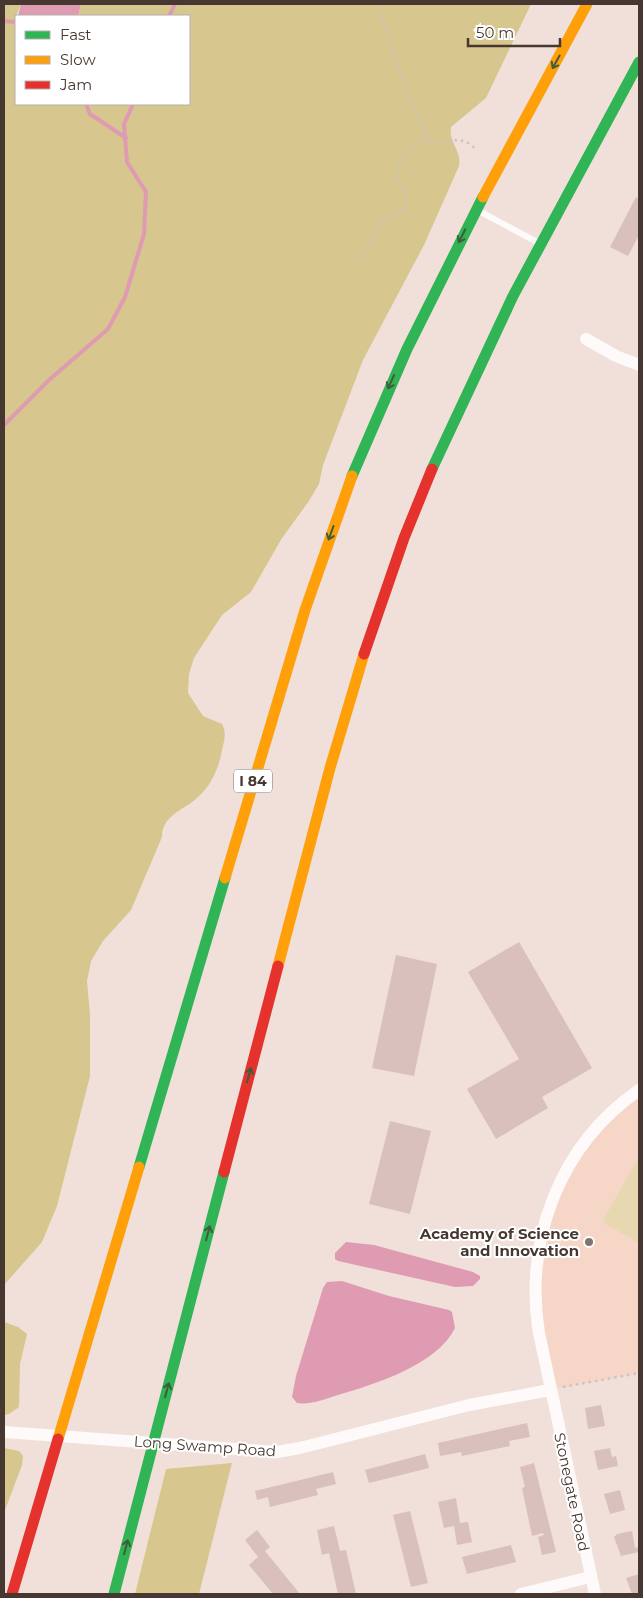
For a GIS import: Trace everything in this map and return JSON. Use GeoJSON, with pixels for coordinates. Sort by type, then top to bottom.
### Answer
{"type":"FeatureCollection","features":[{"type":"Feature","properties":{"kind":"highway","name":"I 84"},"geometry":{"type":"LineString","coordinates":[[12,1594],[310,591],[349,484],[384,399],[432,296],[476,209],[587,4]]}},
{"type":"Feature","properties":{"kind":"highway"},"geometry":{"type":"LineString","coordinates":[[114,1594],[328,775],[356,675],[390,574],[440,449],[482,355],[639,62]]}},
{"type":"Feature","properties":{"kind":"street"},"geometry":{"type":"LineString","coordinates":[[586,339],[616,356],[639,365]]}},
{"type":"Feature","properties":{"kind":"street","name":"Stonegate Road"},"geometry":{"type":"LineString","coordinates":[[595,1594],[536,1320],[535,1290],[538,1250],[544,1221],[556,1190],[577,1152],[607,1117],[639,1090]]}},
{"type":"Feature","properties":{"kind":"street","name":"Long Swamp Road"},"geometry":{"type":"LineString","coordinates":[[4,1432],[269,1452],[288,1451],[469,1405],[550,1390]]}},
{"type":"Feature","properties":{"kind":"street"},"geometry":{"type":"LineString","coordinates":[[521,1594],[590,1577]]}},
{"type":"Feature","properties":{"kind":"lane"},"geometry":{"type":"LineString","coordinates":[[476,209],[540,244]]}},
{"type":"Feature","properties":{"kind":"path"},"geometry":{"type":"LineString","coordinates":[[377,4],[404,83],[427,140]]}},
{"type":"Feature","properties":{"kind":"path"},"geometry":{"type":"LineString","coordinates":[[362,258],[386,217],[402,211],[406,202],[406,193],[397,175],[398,168],[406,154],[418,143],[427,140],[436,144],[459,139],[472,145],[476,150]]}},
{"type":"Feature","properties":{"kind":"path"},"geometry":{"type":"LineString","coordinates":[[550,1390],[639,1373]]}},
{"type":"Feature","properties":{"kind":"shaded area"},"geometry":{"type":"Polygon","coordinates":[[[4,4],[21,4],[15,15],[15,105],[190,105],[190,15],[78,15],[81,4],[531,4],[486,98],[451,127],[451,137],[459,155],[459,166],[424,245],[363,360],[323,465],[319,484],[282,538],[251,592],[222,615],[194,658],[189,674],[188,693],[203,716],[222,724],[224,727],[225,737],[219,763],[214,776],[202,793],[166,823],[162,837],[131,910],[103,941],[91,961],[87,981],[90,1015],[90,1076],[57,1206],[42,1242],[4,1285],[4,4]]]}},
{"type":"Feature","properties":{"kind":"shaded area"},"geometry":{"type":"Polygon","coordinates":[[[21,4],[81,4],[78,15],[18,15],[21,4]]]}},
{"type":"Feature","properties":{"kind":"shaded area","name":"Academy of Science and Innovation"},"geometry":{"type":"Polygon","coordinates":[[[639,1090],[639,1373],[550,1390],[535,1269],[570,1164],[639,1090]]]}},
{"type":"Feature","properties":{"kind":"shaded area"},"geometry":{"type":"Polygon","coordinates":[[[639,1157],[639,1243],[602,1222],[639,1157]]]}},
{"type":"Feature","properties":{"kind":"shaded area"},"geometry":{"type":"Polygon","coordinates":[[[346,1242],[374,1245],[473,1272],[480,1276],[480,1279],[473,1286],[455,1287],[338,1261],[335,1259],[335,1253],[346,1242]]]}},
{"type":"Feature","properties":{"kind":"shaded area"},"geometry":{"type":"Polygon","coordinates":[[[342,1281],[389,1296],[449,1310],[452,1312],[455,1328],[434,1353],[404,1371],[387,1379],[323,1400],[297,1403],[292,1397],[296,1376],[323,1288],[327,1282],[342,1281]]]}},
{"type":"Feature","properties":{"kind":"shaded area"},"geometry":{"type":"Polygon","coordinates":[[[4,1322],[18,1327],[27,1334],[20,1364],[19,1407],[4,1415],[4,1322]]]}},
{"type":"Feature","properties":{"kind":"shaded area"},"geometry":{"type":"Polygon","coordinates":[[[4,1448],[19,1451],[23,1456],[22,1465],[4,1513],[4,1448]]]}},
{"type":"Feature","properties":{"kind":"shaded area"},"geometry":{"type":"Polygon","coordinates":[[[232,1463],[199,1594],[135,1594],[166,1469],[232,1463]]]}},
{"type":"Feature","properties":{"kind":"building"},"geometry":{"type":"Polygon","coordinates":[[[636,197],[639,199],[639,235],[628,256],[610,247],[636,197]]]}},
{"type":"Feature","properties":{"kind":"building"},"geometry":{"type":"Polygon","coordinates":[[[519,942],[592,1068],[542,1097],[548,1108],[496,1139],[467,1089],[519,1059],[468,972],[519,942]]]}},
{"type":"Feature","properties":{"kind":"building"},"geometry":{"type":"Polygon","coordinates":[[[396,955],[437,964],[414,1076],[372,1068],[396,955]]]}},
{"type":"Feature","properties":{"kind":"building"},"geometry":{"type":"Polygon","coordinates":[[[390,1121],[431,1131],[410,1214],[369,1204],[390,1121]]]}},
{"type":"Feature","properties":{"kind":"building"},"geometry":{"type":"Polygon","coordinates":[[[601,1405],[605,1426],[588,1429],[585,1408],[601,1405]]]}},
{"type":"Feature","properties":{"kind":"building"},"geometry":{"type":"Polygon","coordinates":[[[527,1423],[530,1437],[509,1441],[510,1446],[462,1456],[461,1452],[440,1456],[438,1443],[527,1423]]]}},
{"type":"Feature","properties":{"kind":"building"},"geometry":{"type":"Polygon","coordinates":[[[610,1448],[612,1457],[616,1456],[618,1466],[598,1470],[594,1451],[610,1448]]]}},
{"type":"Feature","properties":{"kind":"building"},"geometry":{"type":"Polygon","coordinates":[[[425,1454],[429,1468],[369,1483],[365,1470],[425,1454]]]}},
{"type":"Feature","properties":{"kind":"building"},"geometry":{"type":"Polygon","coordinates":[[[534,1463],[556,1552],[542,1555],[538,1537],[544,1535],[543,1533],[532,1536],[522,1488],[525,1487],[520,1467],[534,1463]]]}},
{"type":"Feature","properties":{"kind":"building"},"geometry":{"type":"Polygon","coordinates":[[[333,1472],[336,1484],[316,1489],[318,1495],[270,1507],[268,1497],[257,1500],[255,1491],[333,1472]]]}},
{"type":"Feature","properties":{"kind":"building"},"geometry":{"type":"Polygon","coordinates":[[[620,1490],[625,1510],[610,1514],[604,1494],[620,1490]]]}},
{"type":"Feature","properties":{"kind":"building"},"geometry":{"type":"Polygon","coordinates":[[[456,1498],[460,1523],[468,1522],[472,1542],[457,1545],[454,1526],[444,1528],[438,1502],[456,1498]]]}},
{"type":"Feature","properties":{"kind":"building"},"geometry":{"type":"Polygon","coordinates":[[[410,1511],[428,1583],[411,1587],[393,1515],[410,1511]]]}},
{"type":"Feature","properties":{"kind":"building"},"geometry":{"type":"Polygon","coordinates":[[[334,1526],[340,1551],[346,1550],[356,1594],[338,1594],[329,1553],[322,1555],[317,1530],[334,1526]]]}},
{"type":"Feature","properties":{"kind":"building"},"geometry":{"type":"Polygon","coordinates":[[[257,1530],[270,1547],[265,1551],[300,1594],[273,1594],[249,1565],[258,1557],[245,1540],[257,1530]]]}},
{"type":"Feature","properties":{"kind":"building"},"geometry":{"type":"Polygon","coordinates":[[[632,1531],[635,1548],[639,1547],[639,1552],[621,1556],[614,1537],[617,1534],[632,1531]]]}},
{"type":"Feature","properties":{"kind":"building"},"geometry":{"type":"Polygon","coordinates":[[[511,1545],[516,1562],[467,1574],[462,1557],[511,1545]]]}},
{"type":"Feature","properties":{"kind":"building"},"geometry":{"type":"Polygon","coordinates":[[[639,1574],[639,1594],[632,1594],[626,1578],[639,1574]]]}},
{"type":"Feature","properties":{"kind":"waterway"},"geometry":{"type":"LineString","coordinates":[[170,15],[175,4]]}},
{"type":"Feature","properties":{"kind":"waterway"},"geometry":{"type":"LineString","coordinates":[[4,21],[15,22]]}},
{"type":"Feature","properties":{"kind":"waterway"},"geometry":{"type":"LineString","coordinates":[[86,105],[90,114],[126,138]]}},
{"type":"Feature","properties":{"kind":"waterway"},"geometry":{"type":"LineString","coordinates":[[4,425],[49,380],[108,329],[125,297],[144,234],[146,192],[127,162],[124,124],[133,105]]}},
{"type":"Feature","properties":{"kind":"traffic: fast"},"geometry":{"type":"LineString","coordinates":[[432,469],[513,296],[639,62]]}},
{"type":"Feature","properties":{"kind":"traffic: fast"},"geometry":{"type":"LineString","coordinates":[[352,476],[407,349],[483,197]]}},
{"type":"Feature","properties":{"kind":"traffic: fast"},"geometry":{"type":"LineString","coordinates":[[139,1167],[225,878]]}},
{"type":"Feature","properties":{"kind":"traffic: fast"},"geometry":{"type":"LineString","coordinates":[[114,1594],[224,1172]]}},
{"type":"Feature","properties":{"kind":"traffic: slow"},"geometry":{"type":"LineString","coordinates":[[483,197],[587,4]]}},
{"type":"Feature","properties":{"kind":"traffic: slow"},"geometry":{"type":"LineString","coordinates":[[225,878],[305,610],[352,476]]}},
{"type":"Feature","properties":{"kind":"traffic: slow"},"geometry":{"type":"LineString","coordinates":[[278,966],[330,768],[364,654]]}},
{"type":"Feature","properties":{"kind":"traffic: slow"},"geometry":{"type":"LineString","coordinates":[[58,1439],[139,1167]]}},
{"type":"Feature","properties":{"kind":"traffic: jam"},"geometry":{"type":"LineString","coordinates":[[364,654],[404,538],[432,469]]}},
{"type":"Feature","properties":{"kind":"traffic: jam"},"geometry":{"type":"LineString","coordinates":[[224,1172],[278,966]]}},
{"type":"Feature","properties":{"kind":"traffic: jam"},"geometry":{"type":"LineString","coordinates":[[12,1594],[58,1439]]}},
{"type":"Feature","properties":{"kind":"place","name":"Academy of Science and Innovation"},"geometry":{"type":"Point","coordinates":[589,1242]}}]}
